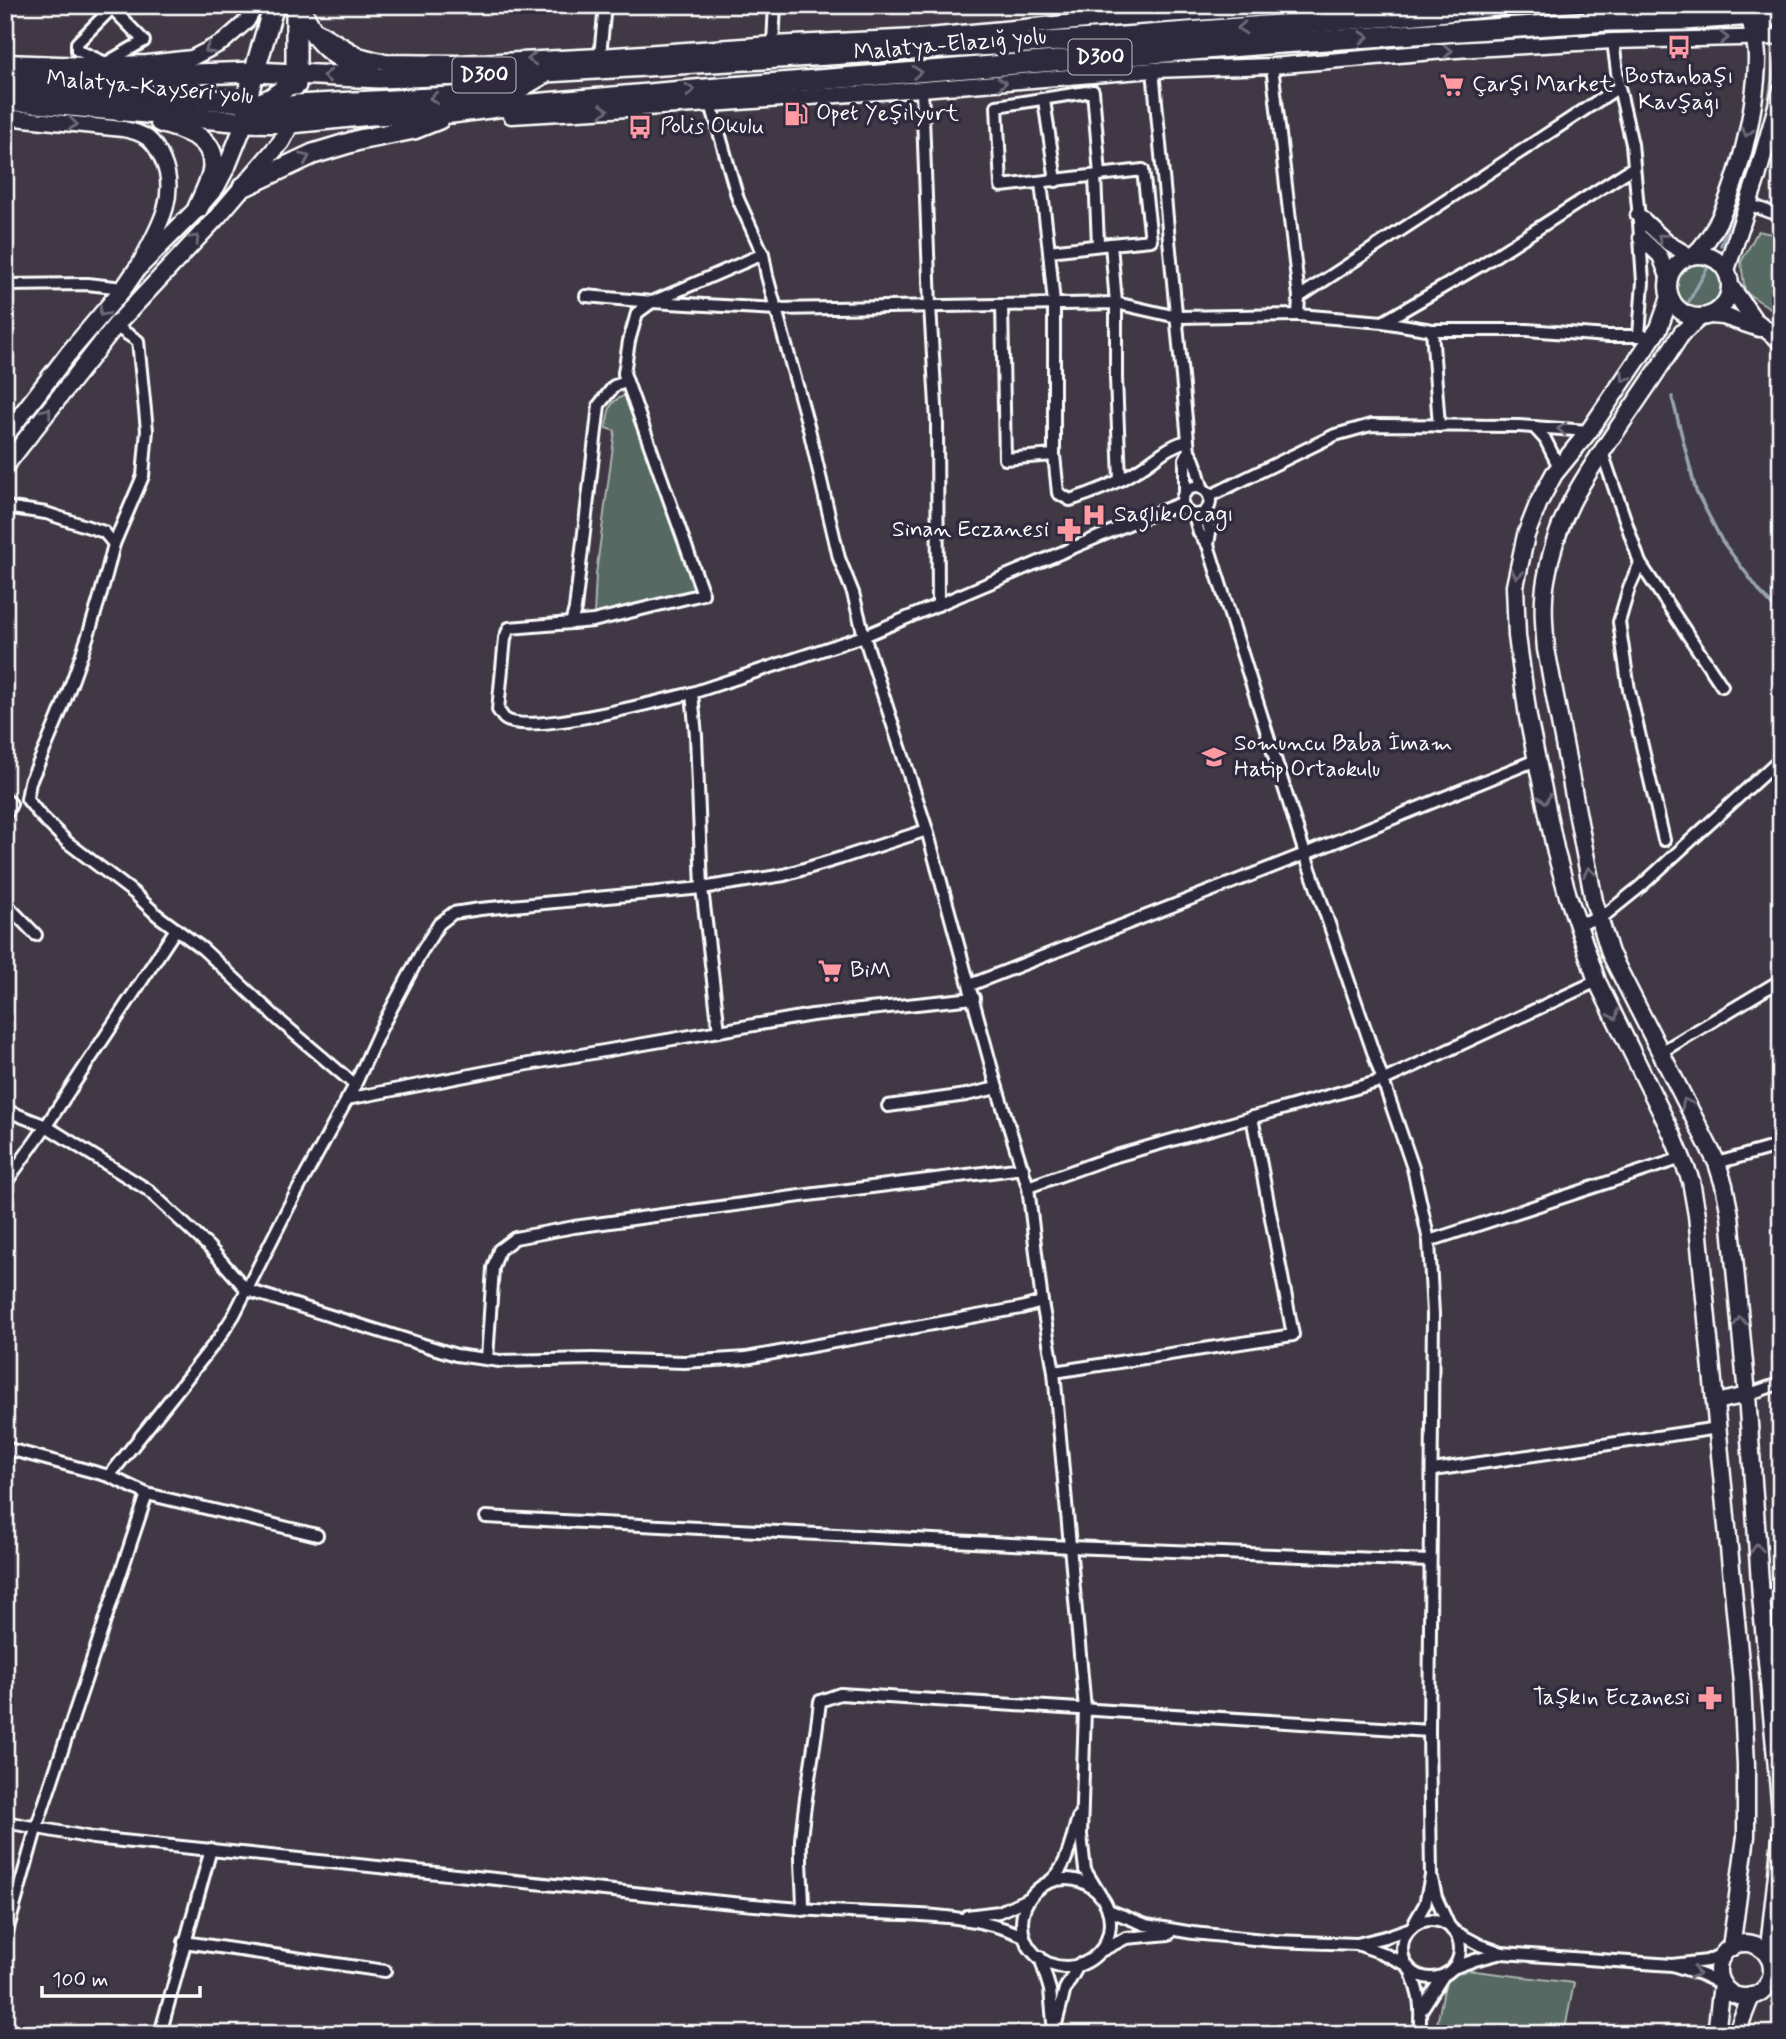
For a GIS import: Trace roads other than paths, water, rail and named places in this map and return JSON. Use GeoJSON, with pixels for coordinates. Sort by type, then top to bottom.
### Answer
{"type":"FeatureCollection","features":[{"type":"Feature","properties":{"kind":"highway"},"geometry":{"type":"LineString","coordinates":[[245,122],[242,102],[246,72],[274,5]]}},
{"type":"Feature","properties":{"kind":"highway"},"geometry":{"type":"LineString","coordinates":[[298,5],[307,25],[331,53],[379,78]]}},
{"type":"Feature","properties":{"kind":"highway"},"geometry":{"type":"LineString","coordinates":[[298,5],[296,75],[301,113],[509,94],[546,72]]}},
{"type":"Feature","properties":{"kind":"highway","name":"Malatya-Elazığ yolu"},"geometry":{"type":"LineString","coordinates":[[246,72],[379,78],[546,72],[1123,37],[1505,5]]}},
{"type":"Feature","properties":{"kind":"highway"},"geometry":{"type":"LineString","coordinates":[[1539,26],[1575,11],[1637,5]]}},
{"type":"Feature","properties":{"kind":"highway"},"geometry":{"type":"LineString","coordinates":[[1756,36],[1763,11]]}},
{"type":"Feature","properties":{"kind":"highway","name":"Malatya-Elazığ yolu"},"geometry":{"type":"LineString","coordinates":[[301,113],[452,114],[498,107],[664,92],[1336,39],[1609,20],[1684,20],[1763,11]]}},
{"type":"Feature","properties":{"kind":"highway"},"geometry":{"type":"LineString","coordinates":[[147,63],[196,74]]}},
{"type":"Feature","properties":{"kind":"highway","name":"D300"},"geometry":{"type":"LineString","coordinates":[[5,74],[164,75],[246,72]]}},
{"type":"Feature","properties":{"kind":"highway"},"geometry":{"type":"LineString","coordinates":[[5,87],[261,103],[282,92],[296,75]]}},
{"type":"Feature","properties":{"kind":"highway","name":"Malatya-Kayseri yolu"},"geometry":{"type":"LineString","coordinates":[[5,100],[245,122],[301,113]]}},
{"type":"Feature","properties":{"kind":"highway"},"geometry":{"type":"LineString","coordinates":[[122,110],[194,133],[210,148],[213,167],[198,208]]}},
{"type":"Feature","properties":{"kind":"highway"},"geometry":{"type":"LineString","coordinates":[[243,187],[313,154],[359,140],[414,129],[452,114],[511,116]]}},
{"type":"Feature","properties":{"kind":"main road"},"geometry":{"type":"LineString","coordinates":[[1756,36],[1757,75],[1752,111],[1741,157],[1717,226],[1707,242],[1692,256],[1676,265],[1669,279],[1671,298],[1682,312],[1691,316],[1723,316],[1764,330],[1781,341]]}},
{"type":"Feature","properties":{"kind":"main road"},"geometry":{"type":"LineString","coordinates":[[1726,270],[1779,112],[1781,92]]}},
{"type":"Feature","properties":{"kind":"main road"},"geometry":{"type":"LineString","coordinates":[[5,466],[115,326],[218,216],[281,142],[301,113]]}},
{"type":"Feature","properties":{"kind":"main road"},"geometry":{"type":"LineString","coordinates":[[5,436],[136,270],[216,187],[245,122]]}},
{"type":"Feature","properties":{"kind":"main road"},"geometry":{"type":"LineString","coordinates":[[1692,256],[1714,258],[1726,270],[1731,287],[1744,308],[1764,330]]}},
{"type":"Feature","properties":{"kind":"main road"},"geometry":{"type":"LineString","coordinates":[[1731,287],[1725,304],[1682,333],[1585,476],[1560,523],[1545,581],[1543,616],[1546,649],[1594,901],[1610,953],[1717,1163],[1730,1215],[1747,1395],[1761,1597],[1776,1697],[1781,1811]]}},
{"type":"Feature","properties":{"kind":"main road"},"geometry":{"type":"LineString","coordinates":[[1671,298],[1664,318],[1646,335],[1589,431],[1559,467],[1539,502],[1526,535],[1514,586],[1517,636],[1536,760],[1556,853],[1576,923],[1597,981],[1672,1133],[1691,1181],[1697,1215],[1742,1683],[1746,1765],[1746,1836],[1727,1950],[1718,1968],[1722,1984],[1716,2034]]}},
{"type":"Feature","properties":{"kind":"main road"},"geometry":{"type":"LineString","coordinates":[[1722,1984],[1735,1995],[1751,1996],[1760,1992],[1770,1980],[1771,1964],[1768,1956],[1781,1838]]}},
{"type":"Feature","properties":{"kind":"main road"},"geometry":{"type":"LineString","coordinates":[[1727,1950],[1747,1943],[1755,1945],[1768,1956]]}},
{"type":"Feature","properties":{"kind":"main road"},"geometry":{"type":"LineString","coordinates":[[1736,2034],[1751,1996]]}},
{"type":"Feature","properties":{"kind":"street"},"geometry":{"type":"LineString","coordinates":[[5,62],[147,63],[192,58],[223,42],[247,21],[256,5]]}},
{"type":"Feature","properties":{"kind":"street"},"geometry":{"type":"LineString","coordinates":[[600,56],[605,5]]}},
{"type":"Feature","properties":{"kind":"street"},"geometry":{"type":"LineString","coordinates":[[773,44],[775,5]]}},
{"type":"Feature","properties":{"kind":"street"},"geometry":{"type":"LineString","coordinates":[[713,62],[811,52],[1106,12],[1311,5]]}},
{"type":"Feature","properties":{"kind":"street"},"geometry":{"type":"LineString","coordinates":[[113,6],[144,41],[106,63],[78,50],[76,43],[113,6]]}},
{"type":"Feature","properties":{"kind":"street"},"geometry":{"type":"LineString","coordinates":[[307,25],[358,55],[385,62],[458,63],[918,37]]}},
{"type":"Feature","properties":{"kind":"street"},"geometry":{"type":"LineString","coordinates":[[511,116],[922,89],[1153,70],[1272,66],[1456,50],[1613,41],[1781,37]]}},
{"type":"Feature","properties":{"kind":"street"},"geometry":{"type":"LineString","coordinates":[[1153,70],[1336,39]]}},
{"type":"Feature","properties":{"kind":"street"},"geometry":{"type":"LineString","coordinates":[[586,296],[777,309],[1116,303],[1177,317],[1298,315],[1383,322],[1432,330],[1527,330],[1608,336],[1646,335],[1641,238],[1632,144],[1619,87],[1613,41]]}},
{"type":"Feature","properties":{"kind":"street"},"geometry":{"type":"LineString","coordinates":[[1272,66],[1299,297],[1298,315]]}},
{"type":"Feature","properties":{"kind":"street"},"geometry":{"type":"LineString","coordinates":[[1153,70],[1189,446],[1210,506],[1200,513],[1186,511],[1183,498],[1185,458],[1189,446]]}},
{"type":"Feature","properties":{"kind":"street"},"geometry":{"type":"LineString","coordinates":[[1299,297],[1619,87]]}},
{"type":"Feature","properties":{"kind":"street"},"geometry":{"type":"LineString","coordinates":[[922,89],[937,422],[938,605]]}},
{"type":"Feature","properties":{"kind":"street"},"geometry":{"type":"LineString","coordinates":[[1049,251],[1150,240],[1143,170],[1097,176],[1041,183],[1001,186],[997,106],[1093,92],[1097,176],[1098,244]]}},
{"type":"Feature","properties":{"kind":"street"},"geometry":{"type":"LineString","coordinates":[[1044,100],[1056,181]]}},
{"type":"Feature","properties":{"kind":"street"},"geometry":{"type":"LineString","coordinates":[[711,104],[738,200],[764,254],[767,276],[809,429],[839,558],[853,593],[864,636],[927,830],[1028,1187],[1042,1302],[1054,1372],[1085,1709],[1081,1835],[1085,1870],[1108,1910],[1110,1928],[1099,1952]]}},
{"type":"Feature","properties":{"kind":"street"},"geometry":{"type":"LineString","coordinates":[[5,117],[123,129],[141,133],[151,141],[167,169],[170,188],[162,223],[136,270]]}},
{"type":"Feature","properties":{"kind":"street"},"geometry":{"type":"LineString","coordinates":[[1383,322],[1481,265],[1634,167]]}},
{"type":"Feature","properties":{"kind":"street"},"geometry":{"type":"LineString","coordinates":[[1041,183],[1054,304],[1054,455],[1058,493],[1070,500],[1099,491],[1137,471],[1175,443],[1189,446]]}},
{"type":"Feature","properties":{"kind":"street"},"geometry":{"type":"LineString","coordinates":[[1748,204],[1781,216]]}},
{"type":"Feature","properties":{"kind":"street"},"geometry":{"type":"LineString","coordinates":[[1638,215],[1660,237],[1692,256]]}},
{"type":"Feature","properties":{"kind":"street"},"geometry":{"type":"LineString","coordinates":[[1641,238],[1660,256],[1669,279]]}},
{"type":"Feature","properties":{"kind":"street"},"geometry":{"type":"LineString","coordinates":[[1111,244],[1116,303],[1120,480]]}},
{"type":"Feature","properties":{"kind":"street"},"geometry":{"type":"LineString","coordinates":[[571,622],[575,609],[599,405],[614,386],[626,382],[624,373],[629,341],[637,313],[652,302],[764,254]]}},
{"type":"Feature","properties":{"kind":"street"},"geometry":{"type":"LineString","coordinates":[[5,285],[87,284],[124,288]]}},
{"type":"Feature","properties":{"kind":"street"},"geometry":{"type":"LineString","coordinates":[[1002,305],[1005,459],[1054,455]]}},
{"type":"Feature","properties":{"kind":"street"},"geometry":{"type":"LineString","coordinates":[[115,326],[138,341],[147,430],[144,477],[114,544],[88,640],[30,782],[27,799],[67,842],[134,893],[150,910],[203,949],[281,1022],[355,1085]]}},
{"type":"Feature","properties":{"kind":"street"},"geometry":{"type":"LineString","coordinates":[[1432,330],[1439,426]]}},
{"type":"Feature","properties":{"kind":"street"},"geometry":{"type":"LineString","coordinates":[[624,373],[703,594],[593,621],[509,628],[505,638],[499,687],[498,710],[504,719],[525,724],[568,721],[692,693],[864,636],[1143,518],[1183,498],[1194,487],[1206,493]]}},
{"type":"Feature","properties":{"kind":"street"},"geometry":{"type":"LineString","coordinates":[[1206,493],[1335,435],[1371,425],[1534,427],[1589,431]]}},
{"type":"Feature","properties":{"kind":"street"},"geometry":{"type":"LineString","coordinates":[[1534,427],[1545,439],[1559,467]]}},
{"type":"Feature","properties":{"kind":"street"},"geometry":{"type":"LineString","coordinates":[[1602,453],[1640,563],[1722,686]]}},
{"type":"Feature","properties":{"kind":"street"},"geometry":{"type":"LineString","coordinates":[[5,507],[46,513],[104,532],[114,544]]}},
{"type":"Feature","properties":{"kind":"street"},"geometry":{"type":"LineString","coordinates":[[1200,513],[1199,533],[1208,545],[1305,854],[1413,1168],[1429,1241],[1433,1314],[1429,1731],[1431,1876],[1436,1897],[1460,1945],[1460,1955],[1453,1968]]}},
{"type":"Feature","properties":{"kind":"street"},"geometry":{"type":"LineString","coordinates":[[1640,563],[1619,622],[1629,690],[1664,840]]}},
{"type":"Feature","properties":{"kind":"street"},"geometry":{"type":"LineString","coordinates":[[692,693],[702,888],[719,1031]]}},
{"type":"Feature","properties":{"kind":"street"},"geometry":{"type":"LineString","coordinates":[[1576,923],[1600,919],[1641,886],[1781,758]]}},
{"type":"Feature","properties":{"kind":"street"},"geometry":{"type":"LineString","coordinates":[[970,985],[1536,760]]}},
{"type":"Feature","properties":{"kind":"street"},"geometry":{"type":"LineString","coordinates":[[5,798],[11,804],[5,816]]}},
{"type":"Feature","properties":{"kind":"street"},"geometry":{"type":"LineString","coordinates":[[109,1476],[219,1338],[234,1315],[355,1085],[380,1030],[439,924],[453,913],[702,888],[784,875],[927,830]]}},
{"type":"Feature","properties":{"kind":"street"},"geometry":{"type":"LineString","coordinates":[[5,903],[36,935]]}},
{"type":"Feature","properties":{"kind":"street"},"geometry":{"type":"LineString","coordinates":[[5,1184],[176,929]]}},
{"type":"Feature","properties":{"kind":"street"},"geometry":{"type":"LineString","coordinates":[[1661,1052],[1781,980]]}},
{"type":"Feature","properties":{"kind":"street"},"geometry":{"type":"LineString","coordinates":[[1028,1187],[1109,1158],[1384,1080],[1597,981]]}},
{"type":"Feature","properties":{"kind":"street"},"geometry":{"type":"LineString","coordinates":[[347,1099],[517,1066],[812,1016],[974,998]]}},
{"type":"Feature","properties":{"kind":"street"},"geometry":{"type":"LineString","coordinates":[[888,1106],[998,1088]]}},
{"type":"Feature","properties":{"kind":"street"},"geometry":{"type":"LineString","coordinates":[[5,1110],[46,1126],[148,1190],[209,1247],[247,1290],[456,1355],[500,1361],[593,1359],[684,1362],[746,1358],[1042,1302]]}},
{"type":"Feature","properties":{"kind":"street"},"geometry":{"type":"LineString","coordinates":[[1054,1372],[1293,1335],[1252,1117]]}},
{"type":"Feature","properties":{"kind":"street"},"geometry":{"type":"LineString","coordinates":[[1717,1163],[1781,1146]]}},
{"type":"Feature","properties":{"kind":"street"},"geometry":{"type":"LineString","coordinates":[[1429,1241],[1682,1158]]}},
{"type":"Feature","properties":{"kind":"street"},"geometry":{"type":"LineString","coordinates":[[486,1359],[493,1268],[499,1250],[514,1237],[766,1200],[1023,1168]]}},
{"type":"Feature","properties":{"kind":"street"},"geometry":{"type":"LineString","coordinates":[[1716,1402],[1781,1383]]}},
{"type":"Feature","properties":{"kind":"street"},"geometry":{"type":"LineString","coordinates":[[1433,1470],[1718,1428]]}},
{"type":"Feature","properties":{"kind":"street"},"geometry":{"type":"LineString","coordinates":[[5,1448],[109,1476],[147,1494],[317,1535]]}},
{"type":"Feature","properties":{"kind":"street"},"geometry":{"type":"LineString","coordinates":[[5,1939],[36,1829],[147,1494]]}},
{"type":"Feature","properties":{"kind":"street"},"geometry":{"type":"LineString","coordinates":[[486,1517],[1071,1548],[1430,1561]]}},
{"type":"Feature","properties":{"kind":"street"},"geometry":{"type":"LineString","coordinates":[[1761,1597],[1781,1591]]}},
{"type":"Feature","properties":{"kind":"street"},"geometry":{"type":"LineString","coordinates":[[803,1910],[801,1844],[820,1702],[840,1694],[1429,1731]]}},
{"type":"Feature","properties":{"kind":"street"},"geometry":{"type":"LineString","coordinates":[[1082,1805],[1063,1866],[1057,1876],[1035,1892],[1023,1913],[1024,1936],[1029,1945],[1040,1957],[1055,1965],[1067,1966],[1079,1964],[1126,1938],[1193,1933]]}},
{"type":"Feature","properties":{"kind":"street"},"geometry":{"type":"LineString","coordinates":[[5,1822],[93,1838],[803,1910],[958,1917],[999,1912],[1030,1898]]}},
{"type":"Feature","properties":{"kind":"street"},"geometry":{"type":"LineString","coordinates":[[160,2034],[211,1849]]}},
{"type":"Feature","properties":{"kind":"street"},"geometry":{"type":"LineString","coordinates":[[1419,2034],[1422,2009],[1417,1988],[1402,1951],[1402,1941],[1425,1904],[1431,1876]]}},
{"type":"Feature","properties":{"kind":"street"},"geometry":{"type":"LineString","coordinates":[[1048,1883],[1059,1879],[1074,1879],[1087,1884],[1099,1894]]}},
{"type":"Feature","properties":{"kind":"street"},"geometry":{"type":"LineString","coordinates":[[1108,1910],[1146,1925],[1193,1933],[1274,1941],[1357,1944],[1432,1920],[1442,1922],[1480,1945],[1502,1953],[1672,1965],[1707,1961],[1727,1950]]}},
{"type":"Feature","properties":{"kind":"street"},"geometry":{"type":"LineString","coordinates":[[958,1917],[1006,1928],[1024,1936]]}},
{"type":"Feature","properties":{"kind":"street"},"geometry":{"type":"LineString","coordinates":[[184,1942],[385,1971]]}},
{"type":"Feature","properties":{"kind":"street"},"geometry":{"type":"LineString","coordinates":[[1357,1944],[1382,1953],[1421,1977],[1443,1976]]}},
{"type":"Feature","properties":{"kind":"street"},"geometry":{"type":"LineString","coordinates":[[1422,2009],[1443,1976],[1453,1968],[1475,1959],[1502,1953]]}},
{"type":"Feature","properties":{"kind":"street"},"geometry":{"type":"LineString","coordinates":[[1040,1957],[1050,1990],[1054,2033]]}},
{"type":"Feature","properties":{"kind":"street"},"geometry":{"type":"LineString","coordinates":[[1054,2033],[1065,1989],[1079,1964]]}},
{"type":"Feature","properties":{"kind":"street"},"geometry":{"type":"LineString","coordinates":[[1672,1965],[1722,1984]]}},
{"type":"Feature","properties":{"kind":"waterway"},"geometry":{"type":"LineString","coordinates":[[1765,121],[1776,59]]}},
{"type":"Feature","properties":{"kind":"waterway"},"geometry":{"type":"LineString","coordinates":[[1721,245],[1762,131]]}},
{"type":"Feature","properties":{"kind":"waterway"},"geometry":{"type":"LineString","coordinates":[[1688,303],[1708,267]]}},
{"type":"Feature","properties":{"kind":"waterway"},"geometry":{"type":"LineString","coordinates":[[1672,397],[1696,491],[1722,541],[1781,615]]}},
{"type":"Feature","properties":{"kind":"place","name":"Bostanbaşı Kavşağı"},"geometry":{"type":"Point","coordinates":[1679,47]}},
{"type":"Feature","properties":{"kind":"place","name":"Çarşı Market"},"geometry":{"type":"Point","coordinates":[1452,85]}},
{"type":"Feature","properties":{"kind":"place","name":"Opet Yeşilyurt"},"geometry":{"type":"Point","coordinates":[796,114]}},
{"type":"Feature","properties":{"kind":"place","name":"Polis Okulu"},"geometry":{"type":"Point","coordinates":[640,127]}},
{"type":"Feature","properties":{"kind":"place","name":"Saglık Ocagı"},"geometry":{"type":"Point","coordinates":[1094,515]}},
{"type":"Feature","properties":{"kind":"place","name":"Sinan Eczanesi"},"geometry":{"type":"Point","coordinates":[1069,530]}},
{"type":"Feature","properties":{"kind":"place","name":"Somuncu Baba İmam Hatip Ortaokulu"},"geometry":{"type":"Point","coordinates":[1214,757]}},
{"type":"Feature","properties":{"kind":"place","name":"BiM"},"geometry":{"type":"Point","coordinates":[830,971]}},
{"type":"Feature","properties":{"kind":"place","name":"Taşkın Eczanesi"},"geometry":{"type":"Point","coordinates":[1710,1698]}}]}
